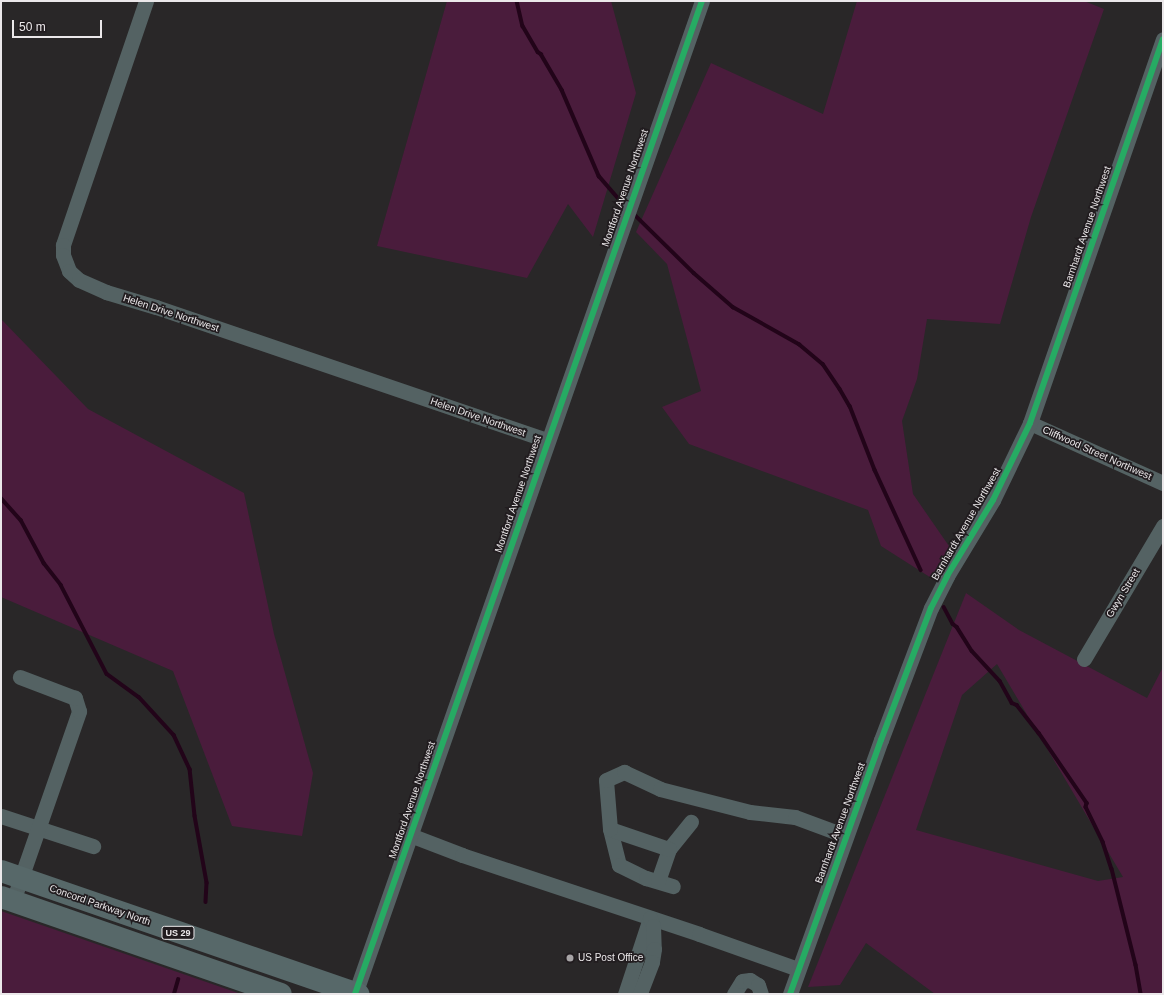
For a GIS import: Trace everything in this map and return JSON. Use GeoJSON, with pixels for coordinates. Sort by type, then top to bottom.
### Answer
{"type":"FeatureCollection","features":[{"type":"Feature","properties":{"kind":"highway","name":"Concord Parkway North"},"geometry":{"type":"LineString","coordinates":[[1,871],[356,994]]}},
{"type":"Feature","properties":{"kind":"highway","name":"US 29"},"geometry":{"type":"LineString","coordinates":[[7,899],[281,994]]}},
{"type":"Feature","properties":{"kind":"street","name":"Helen Drive Northwest"},"geometry":{"type":"LineString","coordinates":[[146,1],[62,245],[62,255],[69,271],[79,280],[106,292],[171,312],[547,440]]}},
{"type":"Feature","properties":{"kind":"street","name":"Montford Avenue Northwest"},"geometry":{"type":"LineString","coordinates":[[356,994],[547,440],[702,1]]}},
{"type":"Feature","properties":{"kind":"street","name":"Barnhardt Avenue Northwest"},"geometry":{"type":"LineString","coordinates":[[790,994],[846,836],[931,608],[947,576],[994,500],[1030,423],[1163,39]]}},
{"type":"Feature","properties":{"kind":"street","name":"Cliffwood Street Northwest"},"geometry":{"type":"LineString","coordinates":[[1030,423],[1163,483]]}},
{"type":"Feature","properties":{"kind":"street","name":"Gwyn Street"},"geometry":{"type":"LineString","coordinates":[[1084,660],[1163,526]]}},
{"type":"Feature","properties":{"kind":"street"},"geometry":{"type":"LineString","coordinates":[[7,899],[22,878],[79,711],[75,698],[20,677]]}},
{"type":"Feature","properties":{"kind":"street"},"geometry":{"type":"LineString","coordinates":[[673,886],[619,865],[610,829],[606,780],[624,772],[660,789],[750,812],[795,817],[846,836]]}},
{"type":"Feature","properties":{"kind":"street"},"geometry":{"type":"LineString","coordinates":[[1,816],[93,846]]}},
{"type":"Feature","properties":{"kind":"street"},"geometry":{"type":"LineString","coordinates":[[658,881],[669,849],[691,822]]}},
{"type":"Feature","properties":{"kind":"street"},"geometry":{"type":"LineString","coordinates":[[610,829],[669,849]]}},
{"type":"Feature","properties":{"kind":"street"},"geometry":{"type":"LineString","coordinates":[[410,835],[462,855],[798,969]]}},
{"type":"Feature","properties":{"kind":"street"},"geometry":{"type":"LineString","coordinates":[[624,994],[650,918]]}},
{"type":"Feature","properties":{"kind":"street"},"geometry":{"type":"LineString","coordinates":[[640,994],[652,962],[654,949],[653,926],[650,918]]}},
{"type":"Feature","properties":{"kind":"street"},"geometry":{"type":"LineString","coordinates":[[734,994],[742,981],[750,980],[758,985],[761,994]]}},
{"type":"Feature","properties":{"kind":"shaded area"},"geometry":{"type":"Polygon","coordinates":[[[447,1],[611,1],[636,93],[593,237],[568,204],[527,278],[377,246],[447,1]]]}},
{"type":"Feature","properties":{"kind":"shaded area"},"geometry":{"type":"Polygon","coordinates":[[[857,1],[1084,1],[1104,9],[1031,217],[1000,324],[927,319],[917,379],[902,421],[913,494],[951,549],[936,581],[881,546],[868,510],[689,444],[662,407],[701,391],[667,264],[636,232],[711,63],[823,114],[857,1]]]}},
{"type":"Feature","properties":{"kind":"shaded area"},"geometry":{"type":"Polygon","coordinates":[[[1,319],[88,409],[244,493],[274,634],[313,773],[302,836],[232,826],[173,671],[1,597],[1,319]]]}},
{"type":"Feature","properties":{"kind":"shaded area"},"geometry":{"type":"Polygon","coordinates":[[[966,593],[1019,630],[1147,698],[1163,667],[1163,994],[935,994],[866,943],[840,985],[808,987],[966,593]],[[997,664],[962,695],[916,830],[1098,881],[1123,877],[997,664]]]}},
{"type":"Feature","properties":{"kind":"shaded area"},"geometry":{"type":"Polygon","coordinates":[[[1,911],[241,994],[1,994],[1,911]]]}},
{"type":"Feature","properties":{"kind":"waterway"},"geometry":{"type":"LineString","coordinates":[[517,1],[523,26],[562,90],[599,176],[621,201]]}},
{"type":"Feature","properties":{"kind":"waterway"},"geometry":{"type":"LineString","coordinates":[[636,216],[694,273],[733,307],[799,344],[823,364],[850,406],[875,470],[921,570]]}},
{"type":"Feature","properties":{"kind":"waterway"},"geometry":{"type":"LineString","coordinates":[[1,498],[21,520],[44,563],[61,585],[107,674],[139,697],[174,735],[190,769],[195,816],[207,883],[206,902]]}},
{"type":"Feature","properties":{"kind":"waterway"},"geometry":{"type":"LineString","coordinates":[[944,607],[953,624],[957,627],[972,651],[1000,681],[1012,703],[1017,705],[1039,733],[1087,803],[1086,807],[1103,842],[1112,869],[1136,965],[1141,994]]}},
{"type":"Feature","properties":{"kind":"waterway"},"geometry":{"type":"LineString","coordinates":[[174,994],[178,980]]}},
{"type":"Feature","properties":{"kind":"cycle path"},"geometry":{"type":"LineString","coordinates":[[355,994],[702,1]]}},
{"type":"Feature","properties":{"kind":"cycle path"},"geometry":{"type":"LineString","coordinates":[[790,994],[881,740],[931,608],[947,576],[993,500],[1030,423],[1163,39]]}},
{"type":"Feature","properties":{"kind":"place","name":"US Post Office"},"geometry":{"type":"Point","coordinates":[570,958]}}]}
